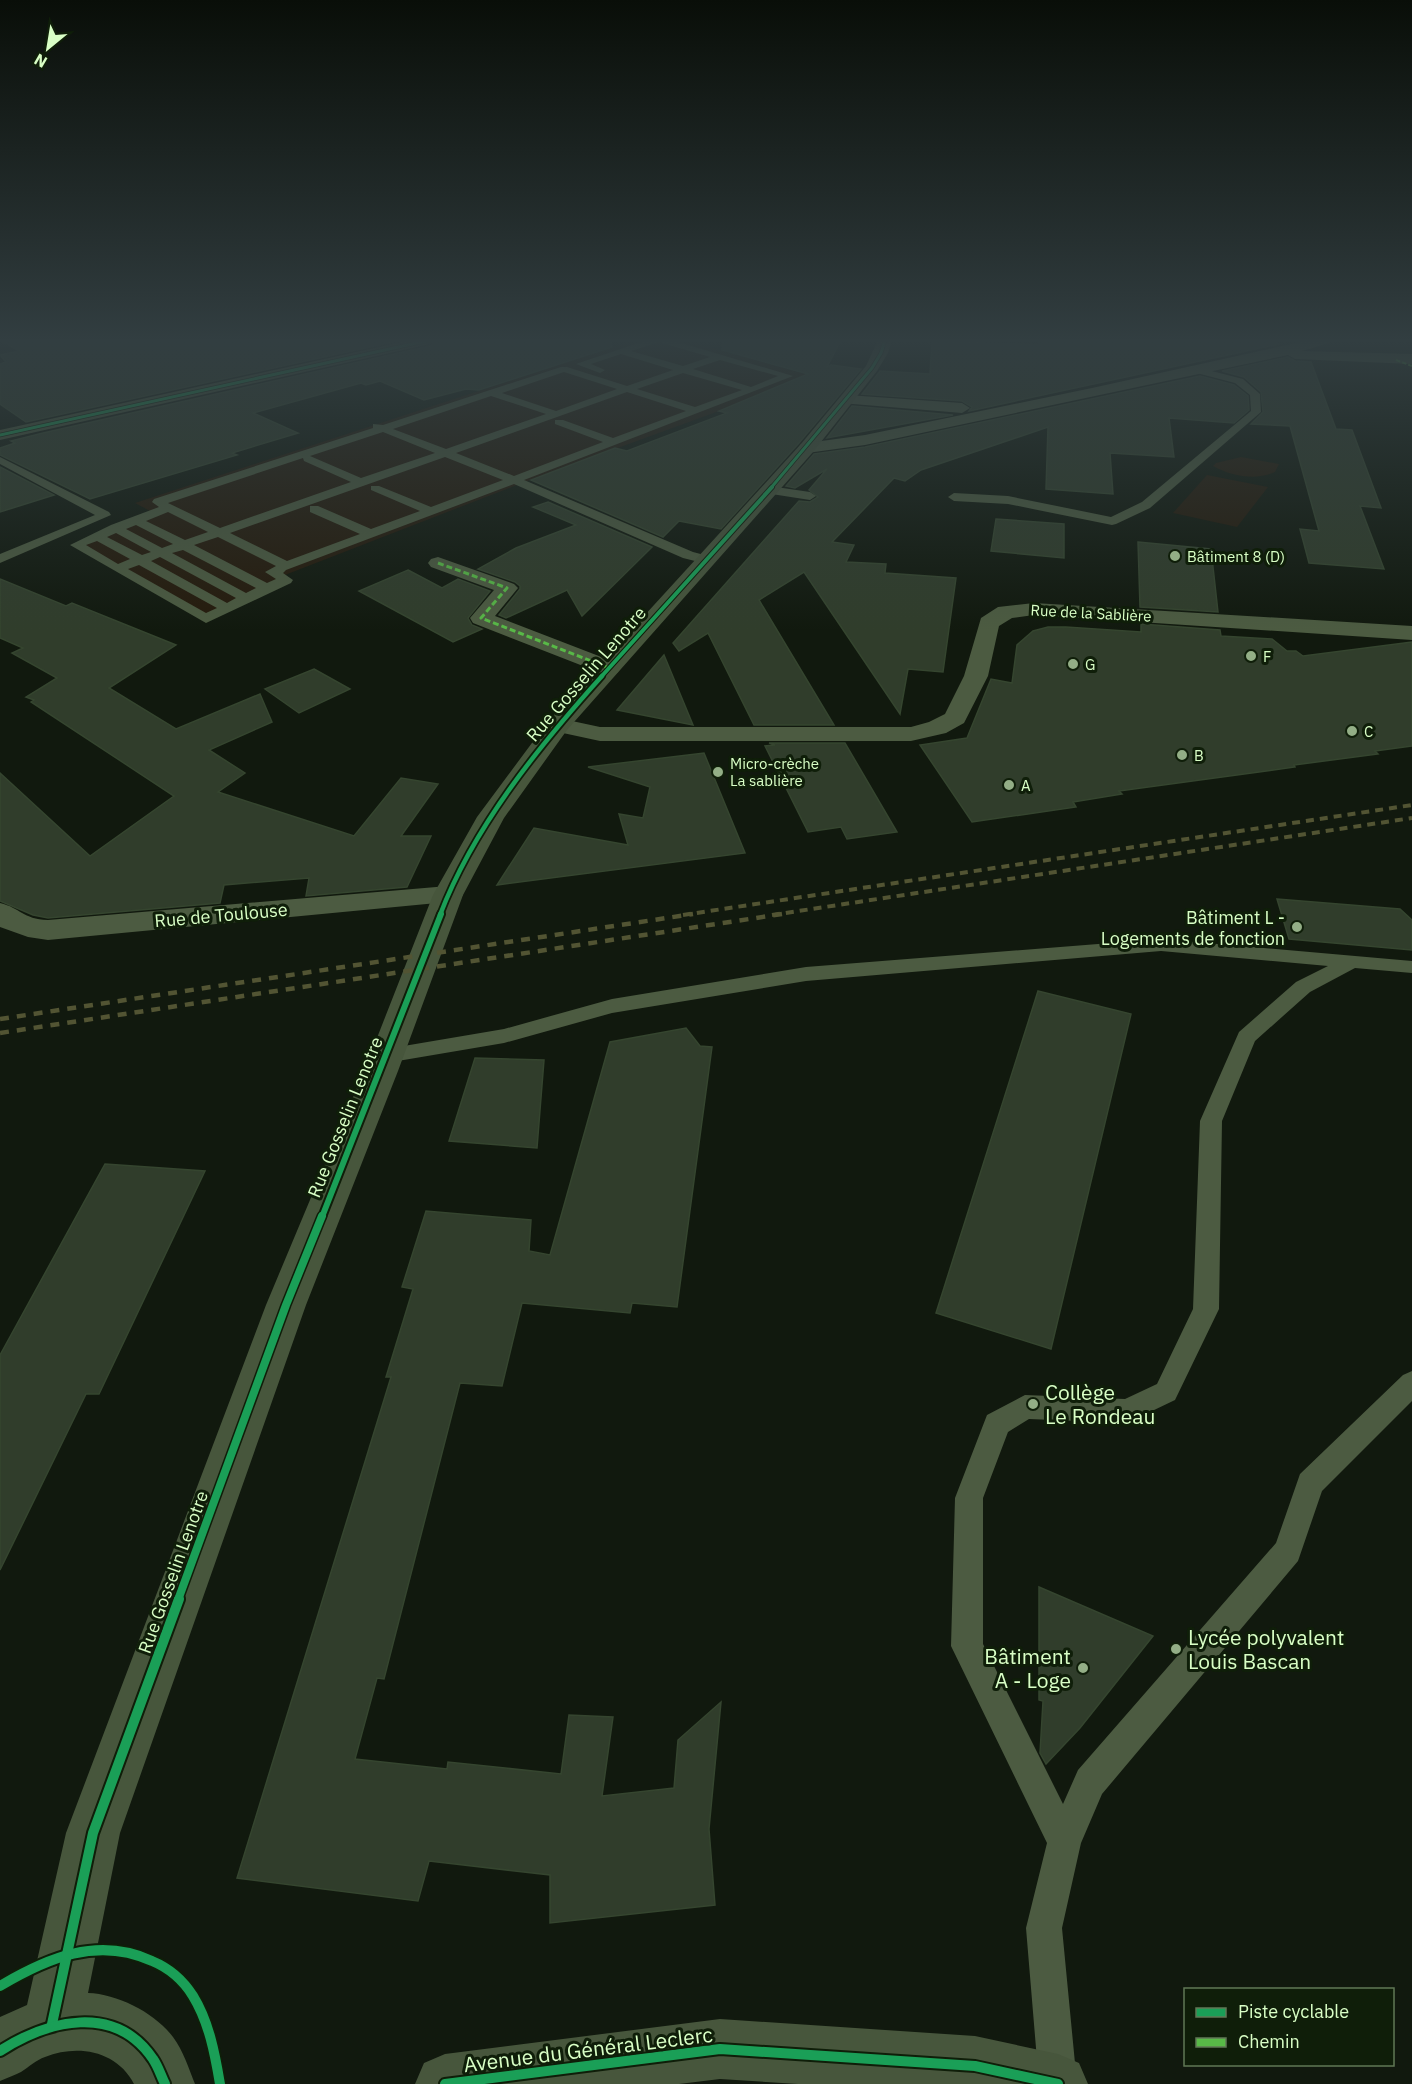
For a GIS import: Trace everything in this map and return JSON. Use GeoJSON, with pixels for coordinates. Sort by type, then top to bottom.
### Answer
{"type":"FeatureCollection","features":[{"type":"Feature","properties":{"kind":"main road","name":"Rue Gosselin Lenotre"},"geometry":{"type":"LineString","coordinates":[[52,2024],[93,1833],[286,1305],[448,895],[491,818],[558,725],[816,437]]}},
{"type":"Feature","properties":{"kind":"main road"},"geometry":{"type":"LineString","coordinates":[[0,2051],[9,2044],[52,2024],[95,2021],[131,2034],[158,2063],[165,2084]]}},
{"type":"Feature","properties":{"kind":"main road","name":"Avenue du Général Leclerc"},"geometry":{"type":"LineString","coordinates":[[444,2084],[720,2049],[975,2066],[1058,2084]]}},
{"type":"Feature","properties":{"kind":"street"},"geometry":{"type":"LineString","coordinates":[[807,448],[878,437]]}},
{"type":"Feature","properties":{"kind":"street"},"geometry":{"type":"LineString","coordinates":[[438,562],[507,588],[482,618],[609,668]]}},
{"type":"Feature","properties":{"kind":"street","name":"Rue de la Sablière"},"geometry":{"type":"LineString","coordinates":[[558,725],[600,734],[910,734],[938,728],[955,718],[976,676],[989,623],[1006,612],[1034,609],[1412,633]]}},
{"type":"Feature","properties":{"kind":"street","name":"Rue de Toulouse"},"geometry":{"type":"LineString","coordinates":[[0,912],[10,922],[23,929],[48,930],[448,895]]}},
{"type":"Feature","properties":{"kind":"lane"},"geometry":{"type":"LineString","coordinates":[[286,566],[158,502],[349,437]]}},
{"type":"Feature","properties":{"kind":"lane"},"geometry":{"type":"LineString","coordinates":[[405,437],[514,480],[688,555],[707,560]]}},
{"type":"Feature","properties":{"kind":"lane"},"geometry":{"type":"LineString","coordinates":[[118,568],[496,437]]}},
{"type":"Feature","properties":{"kind":"lane"},"geometry":{"type":"LineString","coordinates":[[602,437],[613,442]]}},
{"type":"Feature","properties":{"kind":"lane"},"geometry":{"type":"LineString","coordinates":[[272,572],[626,437]]}},
{"type":"Feature","properties":{"kind":"lane"},"geometry":{"type":"LineString","coordinates":[[954,497],[1008,500],[1112,521],[1146,505],[1226,437]]}},
{"type":"Feature","properties":{"kind":"lane"},"geometry":{"type":"LineString","coordinates":[[0,459],[105,515],[0,558]]}},
{"type":"Feature","properties":{"kind":"lane"},"geometry":{"type":"LineString","coordinates":[[308,459],[362,483]]}},
{"type":"Feature","properties":{"kind":"lane"},"geometry":{"type":"LineString","coordinates":[[375,488],[431,511]]}},
{"type":"Feature","properties":{"kind":"lane"},"geometry":{"type":"LineString","coordinates":[[769,490],[810,496]]}},
{"type":"Feature","properties":{"kind":"lane"},"geometry":{"type":"LineString","coordinates":[[156,512],[286,580],[206,619],[76,545],[115,528],[156,512],[170,507]]}},
{"type":"Feature","properties":{"kind":"lane"},"geometry":{"type":"LineString","coordinates":[[314,509],[371,534]]}},
{"type":"Feature","properties":{"kind":"lane"},"geometry":{"type":"LineString","coordinates":[[136,520],[266,588]]}},
{"type":"Feature","properties":{"kind":"lane"},"geometry":{"type":"LineString","coordinates":[[115,528],[246,598]]}},
{"type":"Feature","properties":{"kind":"lane"},"geometry":{"type":"LineString","coordinates":[[97,536],[227,608]]}},
{"type":"Feature","properties":{"kind":"lane"},"geometry":{"type":"LineString","coordinates":[[386,1056],[504,1036],[612,1006],[806,974],[1161,945],[1412,967]]}},
{"type":"Feature","properties":{"kind":"lane"},"geometry":{"type":"LineString","coordinates":[[1064,1842],[967,1646],[969,1498],[997,1424],[1025,1407],[1127,1412],[1166,1392],[1206,1309],[1211,1121],[1246,1037],[1303,987],[1352,962]]}},
{"type":"Feature","properties":{"kind":"lane"},"geometry":{"type":"LineString","coordinates":[[1058,2084],[1044,1928],[1064,1842],[1090,1782],[1288,1551],[1310,1482],[1412,1383]]}},
{"type":"Feature","properties":{"kind":"shaded area"},"geometry":{"type":"Polygon","coordinates":[[[337,437],[647,437],[285,575],[206,622],[71,545],[150,511],[135,503],[337,437]]]}},
{"type":"Feature","properties":{"kind":"shaded area"},"geometry":{"type":"Polygon","coordinates":[[[1241,457],[1279,464],[1275,472],[1252,477],[1235,475],[1213,466],[1216,463],[1241,457]]]}},
{"type":"Feature","properties":{"kind":"shaded area"},"geometry":{"type":"Polygon","coordinates":[[[1207,475],[1268,487],[1237,527],[1173,513],[1207,475]]]}},
{"type":"Feature","properties":{"kind":"building"},"geometry":{"type":"Polygon","coordinates":[[[26,437],[284,437],[232,453],[237,455],[90,499],[0,455],[0,448],[15,443],[11,441],[26,437]]]}},
{"type":"Feature","properties":{"kind":"building"},"geometry":{"type":"Polygon","coordinates":[[[663,437],[804,437],[721,529],[679,521],[663,537],[531,480],[615,448],[627,451],[663,437]]]}},
{"type":"Feature","properties":{"kind":"building"},"geometry":{"type":"Polygon","coordinates":[[[911,437],[1018,437],[921,470],[905,481],[894,478],[832,542],[854,545],[846,562],[886,564],[885,573],[956,578],[943,672],[908,669],[900,714],[804,572],[759,600],[834,725],[754,725],[708,633],[679,651],[673,643],[799,501],[810,502],[818,497],[809,490],[827,469],[795,488],[786,486],[814,454],[911,437]]]}},
{"type":"Feature","properties":{"kind":"building"},"geometry":{"type":"Polygon","coordinates":[[[1048,437],[1171,437],[1174,457],[1110,453],[1113,494],[1046,489],[1048,437]]]}},
{"type":"Feature","properties":{"kind":"building"},"geometry":{"type":"Polygon","coordinates":[[[1293,437],[1355,437],[1381,508],[1360,506],[1384,569],[1309,563],[1300,529],[1319,531],[1293,437]]]}},
{"type":"Feature","properties":{"kind":"building"},"geometry":{"type":"Polygon","coordinates":[[[0,467],[54,495],[0,512],[0,467]]]}},
{"type":"Feature","properties":{"kind":"building"},"geometry":{"type":"Polygon","coordinates":[[[548,502],[652,547],[582,616],[567,590],[506,618],[499,615],[520,586],[515,582],[478,569],[516,548],[576,525],[533,507],[548,502]]]}},
{"type":"Feature","properties":{"kind":"building"},"geometry":{"type":"Polygon","coordinates":[[[996,519],[1064,524],[1064,558],[991,551],[996,519]]]}},
{"type":"Feature","properties":{"kind":"building"},"geometry":{"type":"Polygon","coordinates":[[[1138,542],[1211,549],[1218,612],[1140,607],[1138,542]]]}},
{"type":"Feature","properties":{"kind":"building"},"geometry":{"type":"Polygon","coordinates":[[[408,570],[442,588],[458,579],[490,591],[468,618],[472,625],[482,629],[453,642],[359,591],[408,570]]]}},
{"type":"Feature","properties":{"kind":"building"},"geometry":{"type":"Polygon","coordinates":[[[0,579],[66,606],[72,603],[176,645],[109,688],[176,729],[260,694],[272,722],[209,750],[245,773],[218,792],[354,836],[401,778],[438,784],[401,836],[431,836],[407,887],[306,896],[309,878],[224,885],[220,903],[48,918],[33,915],[0,901],[0,773],[90,856],[174,796],[31,702],[34,700],[26,697],[57,678],[12,653],[23,648],[0,638],[0,579]]]}},
{"type":"Feature","properties":{"kind":"building"},"geometry":{"type":"Polygon","coordinates":[[[1141,624],[1220,630],[1221,636],[1272,639],[1287,651],[1296,651],[1303,656],[1412,642],[1412,746],[1375,751],[1378,754],[1294,765],[1295,767],[1119,791],[1122,794],[1073,802],[1076,807],[972,822],[920,745],[967,738],[991,679],[1012,683],[1017,645],[1033,631],[1048,627],[1066,627],[1141,632],[1141,624]]]}},
{"type":"Feature","properties":{"kind":"building"},"geometry":{"type":"Polygon","coordinates":[[[664,655],[693,725],[617,710],[664,655]]]}},
{"type":"Feature","properties":{"kind":"building"},"geometry":{"type":"Polygon","coordinates":[[[314,669],[350,689],[299,713],[265,689],[314,669]]]}},
{"type":"Feature","properties":{"kind":"building"},"geometry":{"type":"Polygon","coordinates":[[[769,743],[845,743],[897,832],[847,839],[841,827],[808,832],[765,746],[775,745],[769,743]]]}},
{"type":"Feature","properties":{"kind":"building"},"geometry":{"type":"Polygon","coordinates":[[[704,753],[745,853],[497,885],[534,828],[628,845],[619,814],[643,818],[650,787],[588,767],[704,753]]]}},
{"type":"Feature","properties":{"kind":"building"},"geometry":{"type":"Polygon","coordinates":[[[1277,899],[1400,909],[1412,920],[1412,950],[1289,939],[1277,899]]]}},
{"type":"Feature","properties":{"kind":"building"},"geometry":{"type":"Polygon","coordinates":[[[1038,991],[1131,1014],[1051,1349],[936,1313],[1038,991]]]}},
{"type":"Feature","properties":{"kind":"building"},"geometry":{"type":"Polygon","coordinates":[[[686,1028],[700,1046],[712,1047],[677,1307],[632,1303],[630,1313],[522,1303],[502,1386],[460,1383],[384,1679],[377,1678],[355,1759],[447,1769],[448,1762],[561,1774],[569,1715],[613,1717],[602,1796],[674,1788],[678,1740],[721,1702],[709,1829],[715,1905],[550,1923],[550,1875],[429,1861],[418,1901],[237,1878],[391,1377],[386,1377],[413,1289],[402,1287],[426,1211],[531,1220],[529,1251],[550,1255],[610,1042],[686,1028]]]}},
{"type":"Feature","properties":{"kind":"building"},"geometry":{"type":"Polygon","coordinates":[[[475,1058],[544,1060],[537,1148],[449,1141],[475,1058]]]}},
{"type":"Feature","properties":{"kind":"building"},"geometry":{"type":"Polygon","coordinates":[[[105,1164],[205,1171],[99,1394],[86,1394],[0,1570],[0,1355],[105,1164]]]}},
{"type":"Feature","properties":{"kind":"building","name":"Bâtiment A - Loge"},"geometry":{"type":"Polygon","coordinates":[[[1039,1587],[1153,1636],[1080,1728],[1046,1764],[1040,1753],[1043,1701],[1039,1700],[1039,1587]]]}},
{"type":"Feature","properties":{"kind":"railway"},"geometry":{"type":"LineString","coordinates":[[683,915],[1412,805]]}},
{"type":"Feature","properties":{"kind":"railway"},"geometry":{"type":"LineString","coordinates":[[772,915],[1412,818]]}},
{"type":"Feature","properties":{"kind":"railway"},"geometry":{"type":"LineString","coordinates":[[0,1019],[693,914]]}},
{"type":"Feature","properties":{"kind":"railway"},"geometry":{"type":"LineString","coordinates":[[0,1033],[782,914]]}},
{"type":"Feature","properties":{"kind":"marked path"},"geometry":{"type":"LineString","coordinates":[[438,563],[507,588],[481,618],[609,668]]}},
{"type":"Feature","properties":{"kind":"cycle path"},"geometry":{"type":"LineString","coordinates":[[52,2024],[93,1833],[286,1305],[381,1071],[448,895],[491,817],[558,725],[816,437]]}},
{"type":"Feature","properties":{"kind":"cycle path"},"geometry":{"type":"LineString","coordinates":[[0,1986],[38,1965],[80,1951],[112,1950],[144,1957],[159,1964],[184,1983],[199,2006],[213,2050],[220,2084]]}},
{"type":"Feature","properties":{"kind":"cycle path"},"geometry":{"type":"LineString","coordinates":[[0,2051],[22,2037],[46,2027],[70,2022],[94,2023],[117,2029],[137,2041],[153,2059],[165,2084]]}},
{"type":"Feature","properties":{"kind":"cycle path"},"geometry":{"type":"LineString","coordinates":[[445,2084],[720,2049],[975,2066],[1058,2084]]}},
{"type":"Feature","properties":{"kind":"place","name":"Bâtiment 8 (D)"},"geometry":{"type":"Point","coordinates":[1175,556]}},
{"type":"Feature","properties":{"kind":"place","name":"F"},"geometry":{"type":"Point","coordinates":[1251,656]}},
{"type":"Feature","properties":{"kind":"place","name":"G"},"geometry":{"type":"Point","coordinates":[1073,664]}},
{"type":"Feature","properties":{"kind":"place","name":"C"},"geometry":{"type":"Point","coordinates":[1352,731]}},
{"type":"Feature","properties":{"kind":"place","name":"B"},"geometry":{"type":"Point","coordinates":[1182,755]}},
{"type":"Feature","properties":{"kind":"place","name":"Micro-crèche La sablière"},"geometry":{"type":"Point","coordinates":[718,772]}},
{"type":"Feature","properties":{"kind":"place","name":"A"},"geometry":{"type":"Point","coordinates":[1009,785]}},
{"type":"Feature","properties":{"kind":"place","name":"Bâtiment L - Logements de fonction"},"geometry":{"type":"Point","coordinates":[1297,927]}},
{"type":"Feature","properties":{"kind":"place","name":"Collège Le Rondeau"},"geometry":{"type":"Point","coordinates":[1033,1404]}},
{"type":"Feature","properties":{"kind":"place","name":"Lycée polyvalent Louis Bascan"},"geometry":{"type":"Point","coordinates":[1176,1649]}},
{"type":"Feature","properties":{"kind":"place","name":"Bâtiment A - Loge"},"geometry":{"type":"Point","coordinates":[1083,1668]}}]}
